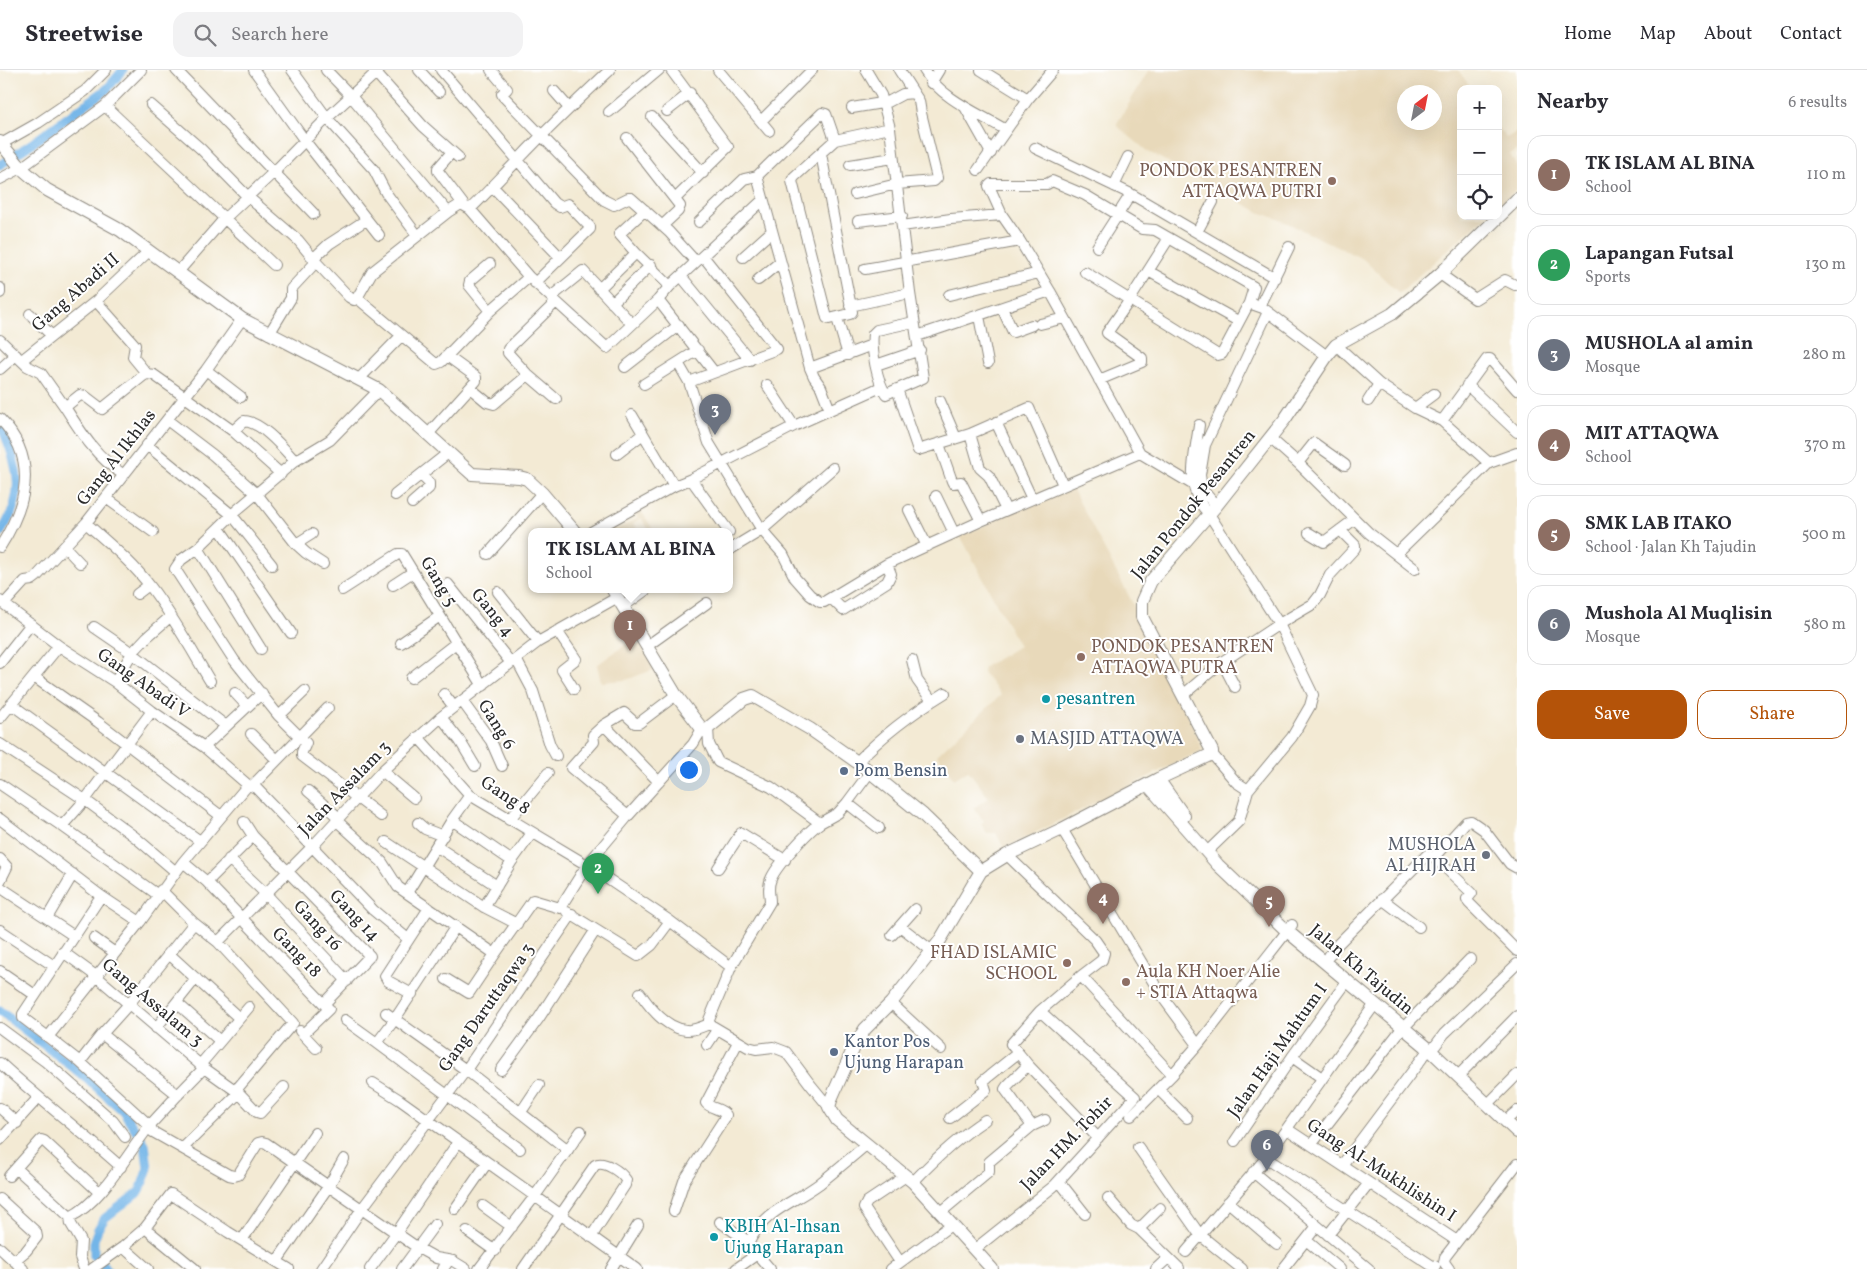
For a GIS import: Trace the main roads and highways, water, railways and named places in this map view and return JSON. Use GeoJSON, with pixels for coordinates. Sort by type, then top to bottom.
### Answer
{"type":"FeatureCollection","features":[{"type":"Feature","properties":{"kind":"waterway"},"geometry":{"type":"LineString","coordinates":[[0,165],[107,89],[123,70]]}},
{"type":"Feature","properties":{"kind":"waterway"},"geometry":{"type":"LineString","coordinates":[[0,427],[9,444],[17,482],[17,495],[14,507],[0,533]]}},
{"type":"Feature","properties":{"kind":"waterway"},"geometry":{"type":"LineString","coordinates":[[0,1011],[84,1076],[123,1111],[145,1144],[148,1168],[140,1191],[105,1218],[94,1240],[94,1256],[107,1269]]}},
{"type":"Feature","properties":{"kind":"place","name":"PONDOK PESANTREN ATTAQWA PUTRI"},"geometry":{"type":"Point","coordinates":[1332,181]}},
{"type":"Feature","properties":{"kind":"place","name":"MUSHOLA al amin"},"geometry":{"type":"Point","coordinates":[715,435]}},
{"type":"Feature","properties":{"kind":"place","name":"TK ISLAM AL BINA"},"geometry":{"type":"Point","coordinates":[630,651]}},
{"type":"Feature","properties":{"kind":"place","name":"PONDOK PESANTREN ATTAQWA PUTRA"},"geometry":{"type":"Point","coordinates":[1081,657]}},
{"type":"Feature","properties":{"kind":"place","name":"pesantren"},"geometry":{"type":"Point","coordinates":[1046,699]}},
{"type":"Feature","properties":{"kind":"place","name":"MASJID ATTAQWA"},"geometry":{"type":"Point","coordinates":[1020,739]}},
{"type":"Feature","properties":{"kind":"place","name":"Pom Bensin"},"geometry":{"type":"Point","coordinates":[844,771]}},
{"type":"Feature","properties":{"kind":"place","name":"MUSHOLA AL HIJRAH"},"geometry":{"type":"Point","coordinates":[1486,855]}},
{"type":"Feature","properties":{"kind":"place","name":"Lapangan Futsal"},"geometry":{"type":"Point","coordinates":[598,894]}},
{"type":"Feature","properties":{"kind":"place","name":"MIT ATTAQWA"},"geometry":{"type":"Point","coordinates":[1103,924]}},
{"type":"Feature","properties":{"kind":"place","name":"SMK LAB ITAKO"},"geometry":{"type":"Point","coordinates":[1269,927]}},
{"type":"Feature","properties":{"kind":"place","name":"FHAD ISLAMIC SCHOOL"},"geometry":{"type":"Point","coordinates":[1067,963]}},
{"type":"Feature","properties":{"kind":"place","name":"Aula KH Noer Alie + STIA Attaqwa"},"geometry":{"type":"Point","coordinates":[1126,982]}},
{"type":"Feature","properties":{"kind":"place","name":"Kantor Pos Ujung Harapan"},"geometry":{"type":"Point","coordinates":[834,1052]}},
{"type":"Feature","properties":{"kind":"place","name":"Mushola Al Muqlisin"},"geometry":{"type":"Point","coordinates":[1267,1171]}},
{"type":"Feature","properties":{"kind":"place","name":"KBIH Al-Ihsan Ujung Harapan"},"geometry":{"type":"Point","coordinates":[714,1237]}}]}
